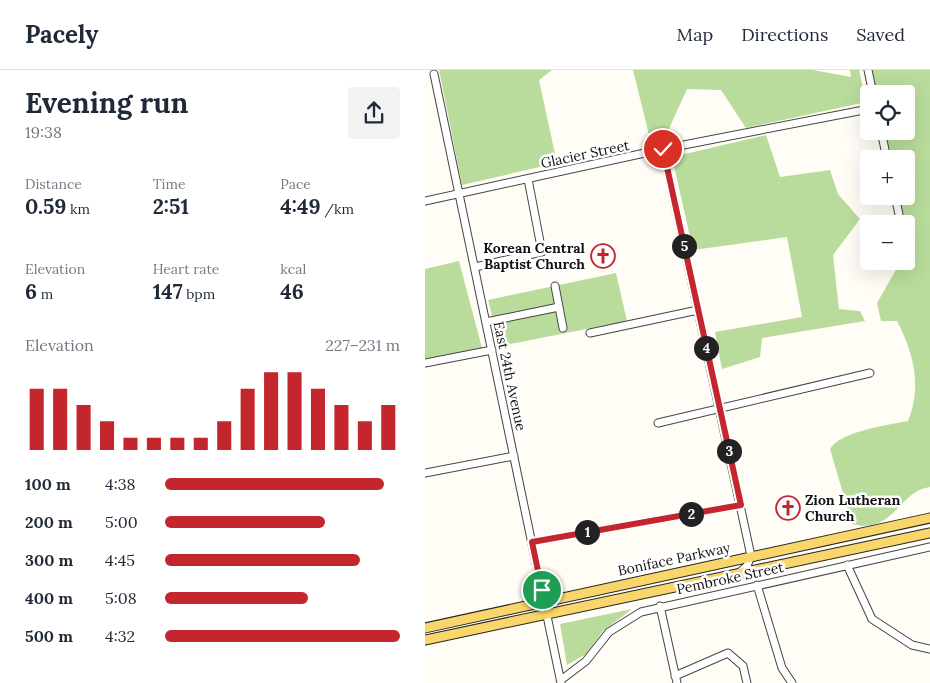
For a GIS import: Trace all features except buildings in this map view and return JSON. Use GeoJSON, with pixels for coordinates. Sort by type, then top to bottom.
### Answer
{"type":"FeatureCollection","features":[{"type":"Feature","properties":{"kind":"main road","name":"Boniface Parkway"},"geometry":{"type":"LineString","coordinates":[[425,628],[930,518]]}},
{"type":"Feature","properties":{"kind":"main road","name":"Boniface Parkway"},"geometry":{"type":"LineString","coordinates":[[425,640],[930,533]]}},
{"type":"Feature","properties":{"kind":"street"},"geometry":{"type":"LineString","coordinates":[[868,70],[871,85]]}},
{"type":"Feature","properties":{"kind":"street","name":"East 24th Avenue"},"geometry":{"type":"LineString","coordinates":[[435,74],[561,682]]}},
{"type":"Feature","properties":{"kind":"street","name":"Glacier Street"},"geometry":{"type":"LineString","coordinates":[[425,201],[663,149],[860,112]]}},
{"type":"Feature","properties":{"kind":"street"},"geometry":{"type":"LineString","coordinates":[[663,149],[751,556],[747,566],[738,574]]}},
{"type":"Feature","properties":{"kind":"street"},"geometry":{"type":"LineString","coordinates":[[475,267],[542,252],[527,179]]}},
{"type":"Feature","properties":{"kind":"street"},"geometry":{"type":"LineString","coordinates":[[555,286],[563,328]]}},
{"type":"Feature","properties":{"kind":"street"},"geometry":{"type":"LineString","coordinates":[[486,322],[559,307]]}},
{"type":"Feature","properties":{"kind":"street"},"geometry":{"type":"LineString","coordinates":[[590,333],[698,310]]}},
{"type":"Feature","properties":{"kind":"street"},"geometry":{"type":"LineString","coordinates":[[425,363],[492,350]]}},
{"type":"Feature","properties":{"kind":"street"},"geometry":{"type":"LineString","coordinates":[[658,423],[719,410],[870,372]]}},
{"type":"Feature","properties":{"kind":"street"},"geometry":{"type":"LineString","coordinates":[[425,473],[514,456]]}},
{"type":"Feature","properties":{"kind":"street"},"geometry":{"type":"LineString","coordinates":[[532,542],[741,505]]}},
{"type":"Feature","properties":{"kind":"street","name":"Pembroke Street"},"geometry":{"type":"LineString","coordinates":[[561,682],[586,661],[609,632],[641,612],[660,606],[930,547]]}},
{"type":"Feature","properties":{"kind":"street"},"geometry":{"type":"LineString","coordinates":[[847,565],[872,619],[913,645],[930,649]]}},
{"type":"Feature","properties":{"kind":"street"},"geometry":{"type":"LineString","coordinates":[[757,585],[782,668],[792,683]]}},
{"type":"Feature","properties":{"kind":"street"},"geometry":{"type":"LineString","coordinates":[[660,606],[676,679],[728,653],[743,666],[747,683]]}},
{"type":"Feature","properties":{"kind":"green space"},"geometry":{"type":"Polygon","coordinates":[[[439,70],[552,70],[539,80],[557,163],[462,185],[439,70]]]}},
{"type":"Feature","properties":{"kind":"green space"},"geometry":{"type":"Polygon","coordinates":[[[633,70],[813,70],[851,77],[850,70],[859,70],[862,85],[860,85],[860,103],[746,128],[721,90],[687,89],[663,142],[651,143],[633,70]]]}},
{"type":"Feature","properties":{"kind":"green space"},"geometry":{"type":"Polygon","coordinates":[[[871,70],[930,70],[930,487],[919,490],[910,496],[887,518],[866,526],[852,524],[830,449],[836,443],[854,433],[908,421],[915,395],[912,358],[903,333],[897,321],[881,321],[877,303],[896,270],[915,270],[915,215],[902,215],[900,205],[915,205],[915,150],[888,150],[886,140],[915,140],[915,85],[874,85],[871,70]]]}},
{"type":"Feature","properties":{"kind":"green space"},"geometry":{"type":"Polygon","coordinates":[[[766,135],[780,177],[830,170],[838,194],[860,219],[833,255],[839,309],[860,311],[865,321],[762,338],[760,357],[722,369],[715,332],[802,317],[787,237],[693,250],[672,157],[766,135]]]}},
{"type":"Feature","properties":{"kind":"green space"},"geometry":{"type":"Polygon","coordinates":[[[459,261],[482,348],[425,360],[425,269],[459,261]]]}},
{"type":"Feature","properties":{"kind":"green space"},"geometry":{"type":"Polygon","coordinates":[[[616,273],[627,321],[500,346],[488,300],[616,273]]]}},
{"type":"Feature","properties":{"kind":"green space"},"geometry":{"type":"Polygon","coordinates":[[[632,609],[603,631],[586,654],[567,665],[560,624],[632,609]]]}},
{"type":"Feature","properties":{"kind":"place","name":"Korean Central Baptist Church"},"geometry":{"type":"Point","coordinates":[603,256]}},
{"type":"Feature","properties":{"kind":"place","name":"Zion Lutheran Church"},"geometry":{"type":"Point","coordinates":[788,508]}},
{"type":"Feature","properties":{"kind":"route"},"geometry":{"type":"LineString","coordinates":[[542,590],[532,542],[741,505],[663,149]]}}]}
